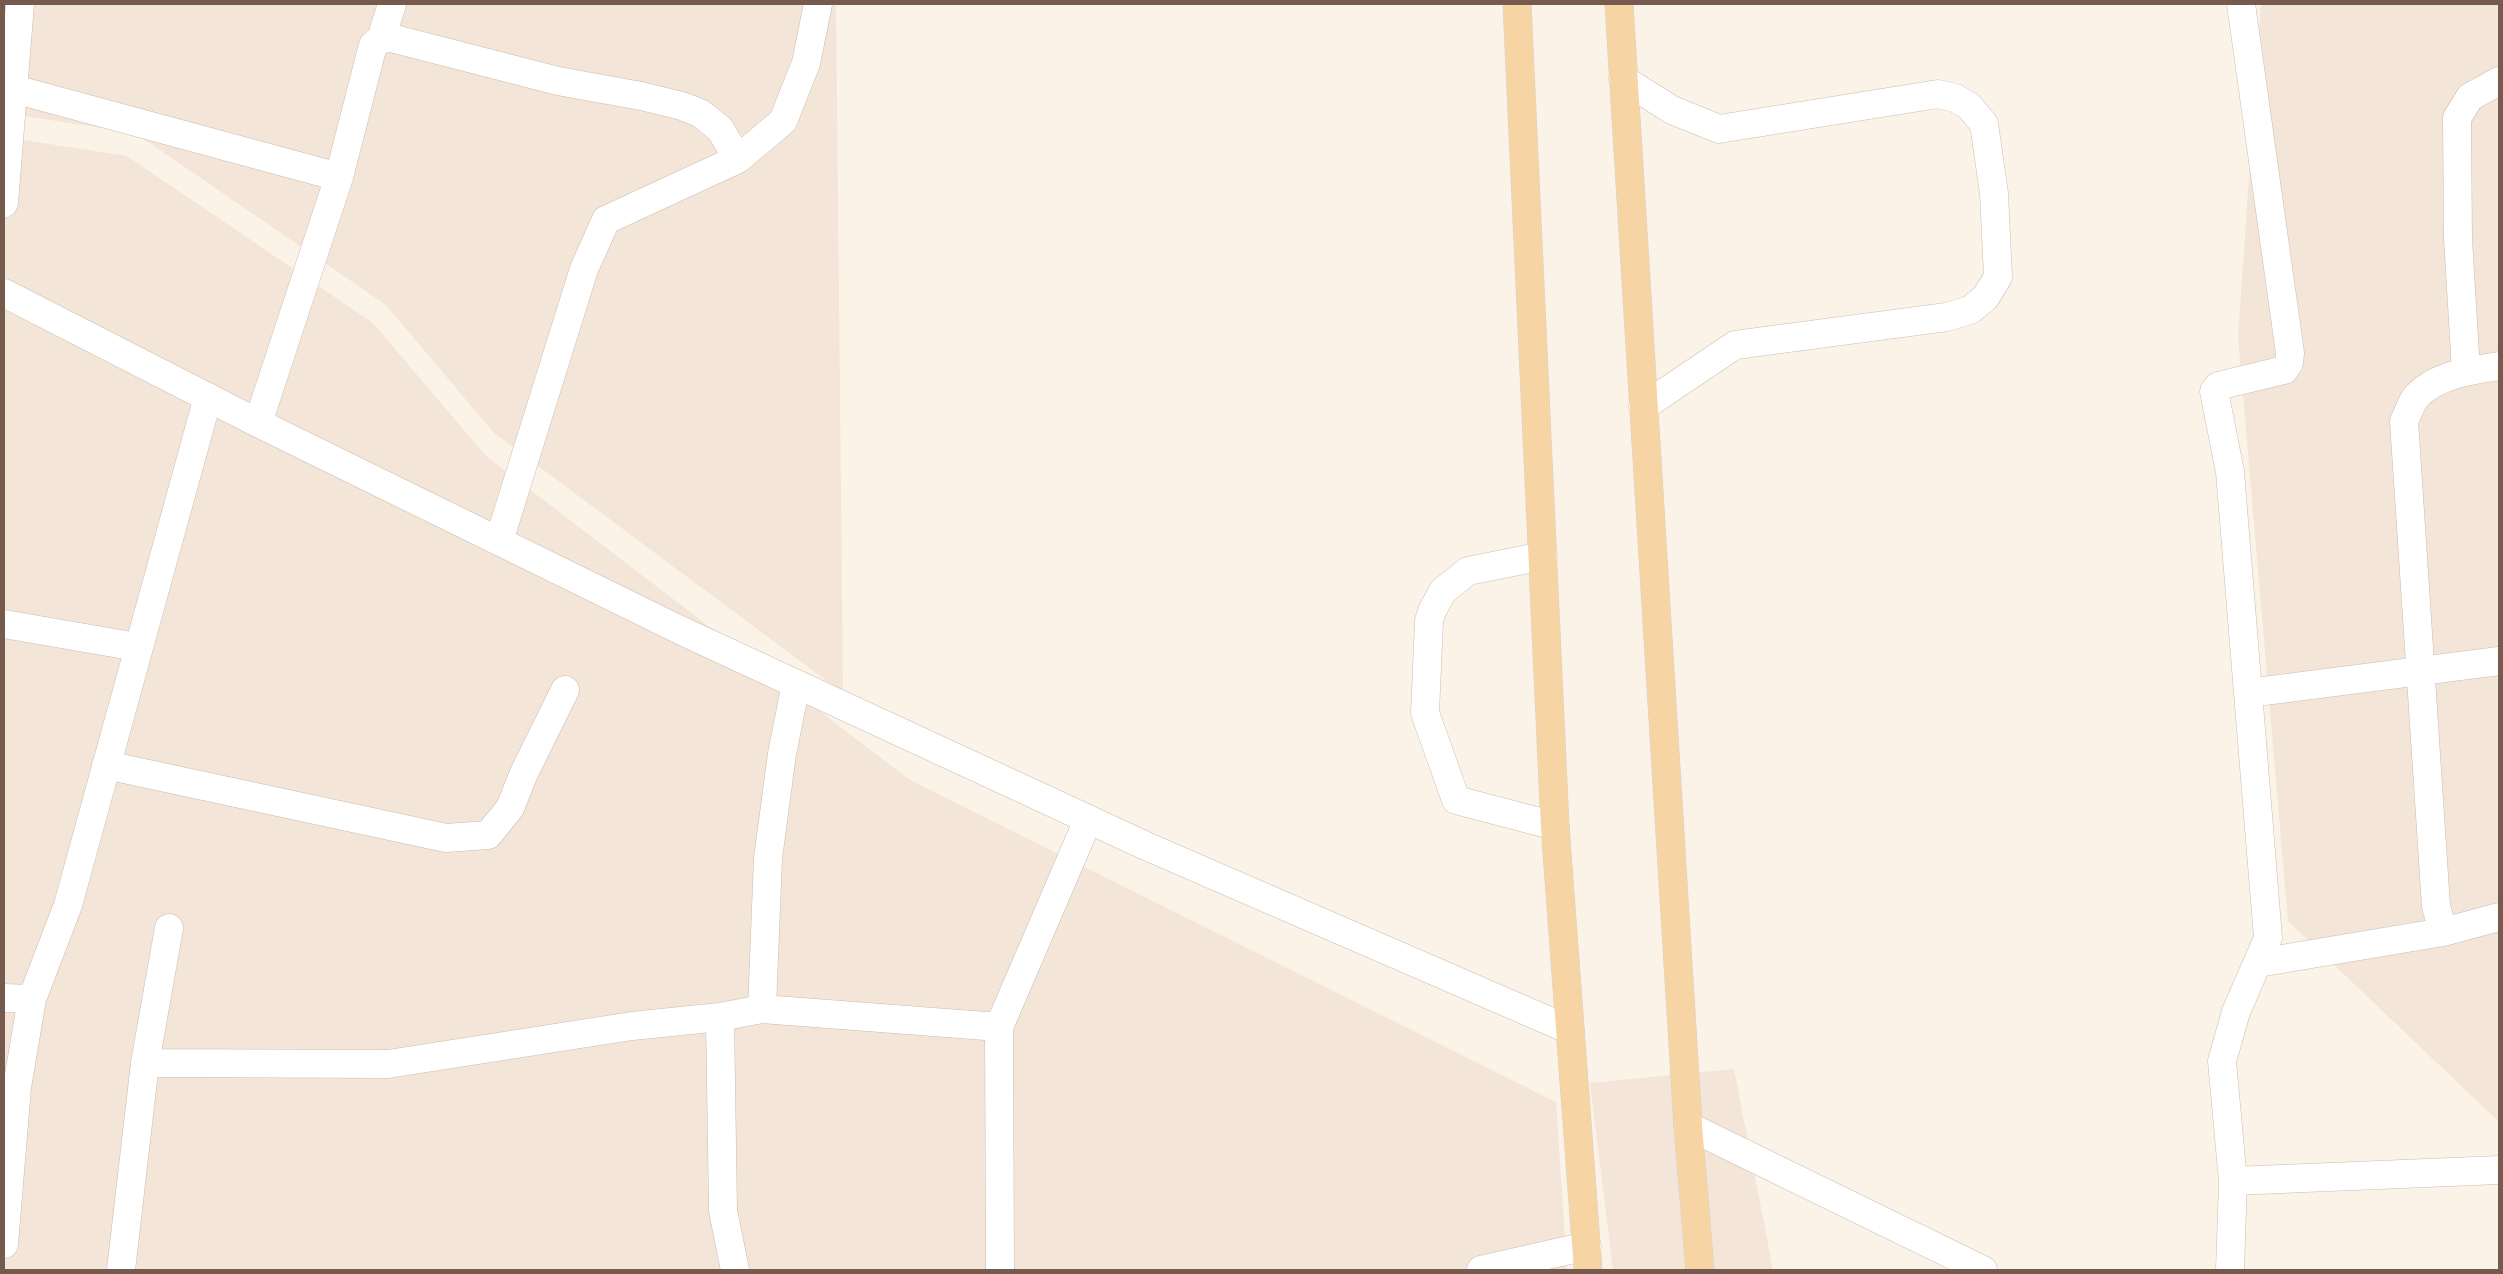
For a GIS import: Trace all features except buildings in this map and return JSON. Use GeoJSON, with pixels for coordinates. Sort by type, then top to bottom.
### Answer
{"type":"FeatureCollection","features":[{"type":"Feature","properties":{"kind":"main road"},"geometry":{"type":"LineString","coordinates":[[1516,4],[1555,826],[1588,1258]]}},
{"type":"Feature","properties":{"kind":"main road"},"geometry":{"type":"LineString","coordinates":[[1619,4],[1688,1126],[1700,1270]]}},
{"type":"Feature","properties":{"kind":"street"},"geometry":{"type":"LineString","coordinates":[[4,202],[20,4]]}},
{"type":"Feature","properties":{"kind":"street"},"geometry":{"type":"LineString","coordinates":[[258,423],[339,178],[373,45],[380,39],[392,4]]}},
{"type":"Feature","properties":{"kind":"street"},"geometry":{"type":"LineString","coordinates":[[499,541],[584,269],[606,220],[738,159],[782,121],[806,63],[818,4]]}},
{"type":"Feature","properties":{"kind":"street"},"geometry":{"type":"LineString","coordinates":[[2230,1270],[2233,1181],[2222,1061],[2236,1012],[2268,938],[2230,472],[2214,391],[2218,386],[2284,370],[2289,363],[2290,353],[2241,4]]}},
{"type":"Feature","properties":{"kind":"street"},"geometry":{"type":"LineString","coordinates":[[380,39],[391,38],[558,82],[641,96],[682,106],[700,113],[720,129],[738,159]]}},
{"type":"Feature","properties":{"kind":"street"},"geometry":{"type":"LineString","coordinates":[[1623,79],[1672,110],[1719,129],[1938,94],[1955,98],[1969,106],[1984,124],[1994,192],[1998,277],[1985,298],[1970,310],[1947,318],[1735,345],[1643,407]]}},
{"type":"Feature","properties":{"kind":"street"},"geometry":{"type":"LineString","coordinates":[[2466,371],[2458,239],[2457,118],[2470,97],[2499,81]]}},
{"type":"Feature","properties":{"kind":"street"},"geometry":{"type":"LineString","coordinates":[[14,88],[339,178]]}},
{"type":"Feature","properties":{"kind":"street"},"geometry":{"type":"LineString","coordinates":[[4,293],[258,423],[682,631],[1088,820],[1570,1030]]}},
{"type":"Feature","properties":{"kind":"street"},"geometry":{"type":"LineString","coordinates":[[2443,932],[2436,906],[2422,670],[2404,421],[2416,397],[2438,381],[2466,371],[2499,366]]}},
{"type":"Feature","properties":{"kind":"street"},"geometry":{"type":"LineString","coordinates":[[4,1244],[17,1087],[32,999],[68,905],[208,397]]}},
{"type":"Feature","properties":{"kind":"street"},"geometry":{"type":"LineString","coordinates":[[1543,556],[1468,571],[1443,591],[1428,621],[1425,713],[1456,800],[1555,826]]}},
{"type":"Feature","properties":{"kind":"street"},"geometry":{"type":"LineString","coordinates":[[4,624],[138,647]]}},
{"type":"Feature","properties":{"kind":"street"},"geometry":{"type":"LineString","coordinates":[[2248,692],[2499,661]]}},
{"type":"Feature","properties":{"kind":"street"},"geometry":{"type":"LineString","coordinates":[[762,1009],[768,858],[782,754],[796,684]]}},
{"type":"Feature","properties":{"kind":"street"},"geometry":{"type":"LineString","coordinates":[[106,765],[446,838],[488,835],[510,808],[524,773],[565,690]]}},
{"type":"Feature","properties":{"kind":"street"},"geometry":{"type":"LineString","coordinates":[[1000,1270],[999,1027],[1088,820]]}},
{"type":"Feature","properties":{"kind":"street"},"geometry":{"type":"LineString","coordinates":[[2258,963],[2443,932],[2499,917]]}},
{"type":"Feature","properties":{"kind":"street"},"geometry":{"type":"LineString","coordinates":[[121,1270],[145,1063],[169,928]]}},
{"type":"Feature","properties":{"kind":"street"},"geometry":{"type":"LineString","coordinates":[[4,998],[32,999]]}},
{"type":"Feature","properties":{"kind":"street"},"geometry":{"type":"LineString","coordinates":[[145,1063],[388,1064],[632,1026],[720,1017],[762,1009],[999,1027]]}},
{"type":"Feature","properties":{"kind":"street"},"geometry":{"type":"LineString","coordinates":[[720,1017],[723,1211],[735,1270]]}},
{"type":"Feature","properties":{"kind":"street"},"geometry":{"type":"LineString","coordinates":[[1688,1126],[1983,1270]]}},
{"type":"Feature","properties":{"kind":"street"},"geometry":{"type":"LineString","coordinates":[[2233,1181],[2499,1170]]}},
{"type":"Feature","properties":{"kind":"street"},"geometry":{"type":"LineString","coordinates":[[1481,1270],[1588,1258]]}},
{"type":"Feature","properties":{"kind":"shaded area"},"geometry":{"type":"Polygon","coordinates":[[[4,4],[836,4],[843,693],[494,433],[386,305],[135,133],[4,113],[4,4]]]}},
{"type":"Feature","properties":{"kind":"shaded area"},"geometry":{"type":"Polygon","coordinates":[[[2261,4],[2499,4],[2499,1122],[2288,921],[2238,336],[2261,4]]]}},
{"type":"Feature","properties":{"kind":"shaded area"},"geometry":{"type":"Polygon","coordinates":[[[4,137],[127,156],[373,323],[486,456],[910,780],[1556,1102],[1567,1270],[4,1270],[4,137]]]}},
{"type":"Feature","properties":{"kind":"shaded area"},"geometry":{"type":"Polygon","coordinates":[[[1734,1069],[1773,1270],[1613,1270],[1590,1083],[1734,1069]]]}}]}
